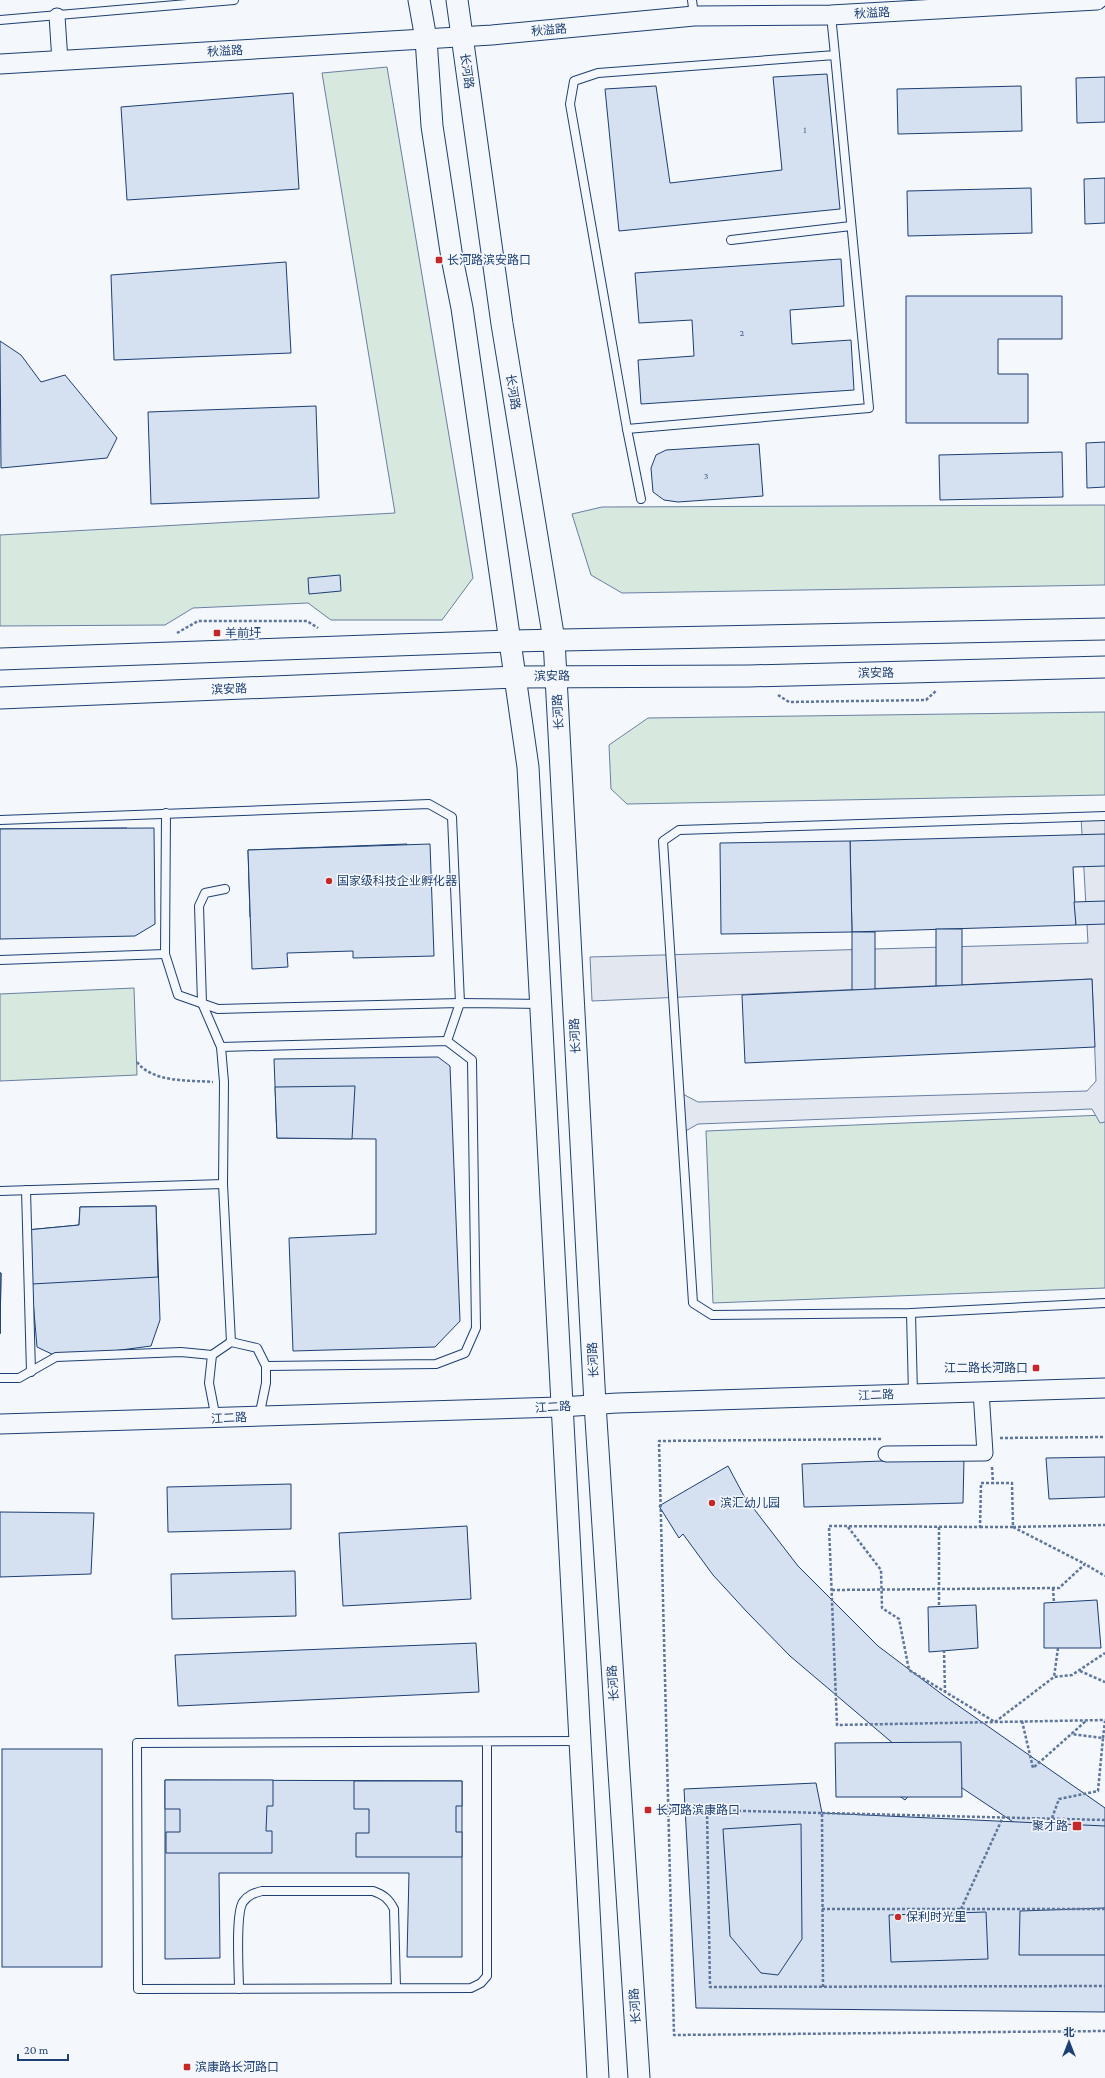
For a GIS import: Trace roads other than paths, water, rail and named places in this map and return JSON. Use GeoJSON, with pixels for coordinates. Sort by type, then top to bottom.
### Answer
{"type":"FeatureCollection","features":[{"type":"Feature","properties":{"kind":"main road"},"geometry":{"type":"LineString","coordinates":[[419,0],[426,39],[432,126],[452,258],[463,316],[528,767],[598,2078]]}},
{"type":"Feature","properties":{"kind":"main road","name":"长河路"},"geometry":{"type":"LineString","coordinates":[[457,0],[502,324],[554,640],[595,1404],[639,2078]]}},
{"type":"Feature","properties":{"kind":"main road"},"geometry":{"type":"LineString","coordinates":[[0,659],[511,641],[1105,629]]}},
{"type":"Feature","properties":{"kind":"main road","name":"滨安路"},"geometry":{"type":"LineString","coordinates":[[0,698],[516,677],[749,676],[1105,667]]}},
{"type":"Feature","properties":{"kind":"street","name":"秋溢路"},"geometry":{"type":"LineString","coordinates":[[0,64],[463,37],[693,8],[831,15],[1002,3],[1097,0]]}},
{"type":"Feature","properties":{"kind":"street"},"geometry":{"type":"LineString","coordinates":[[57,16],[60,61]]}},
{"type":"Feature","properties":{"kind":"street","name":"江二路"},"geometry":{"type":"LineString","coordinates":[[0,1424],[216,1419],[562,1407],[595,1404],[1105,1388]]}},
{"type":"Feature","properties":{"kind":"street"},"geometry":{"type":"LineString","coordinates":[[886,1454],[985,1453],[981,1391]]}},
{"type":"Feature","properties":{"kind":"lane"},"geometry":{"type":"LineString","coordinates":[[0,20],[234,0]]}},
{"type":"Feature","properties":{"kind":"lane"},"geometry":{"type":"LineString","coordinates":[[627,429],[869,408],[831,15]]}},
{"type":"Feature","properties":{"kind":"lane"},"geometry":{"type":"LineString","coordinates":[[641,498],[627,429],[570,104],[574,81],[598,73],[835,55]]}},
{"type":"Feature","properties":{"kind":"lane"},"geometry":{"type":"LineString","coordinates":[[731,240],[851,226]]}},
{"type":"Feature","properties":{"kind":"lane"},"geometry":{"type":"LineString","coordinates":[[0,820],[429,804],[452,817],[460,1003],[447,1041]]}},
{"type":"Feature","properties":{"kind":"lane"},"geometry":{"type":"LineString","coordinates":[[166,813],[165,954],[178,994],[218,1009],[460,1003],[541,1004]]}},
{"type":"Feature","properties":{"kind":"lane"},"geometry":{"type":"LineString","coordinates":[[1105,816],[679,830],[663,841],[693,1303],[712,1315],[911,1313],[1105,1303]]}},
{"type":"Feature","properties":{"kind":"lane"},"geometry":{"type":"LineString","coordinates":[[225,889],[206,893],[199,906],[202,1004],[221,1047],[224,1082],[224,1184],[231,1342]]}},
{"type":"Feature","properties":{"kind":"lane"},"geometry":{"type":"LineString","coordinates":[[0,960],[165,954]]}},
{"type":"Feature","properties":{"kind":"lane"},"geometry":{"type":"LineString","coordinates":[[221,1047],[447,1041],[472,1060],[476,1328],[465,1353],[436,1364],[266,1366]]}},
{"type":"Feature","properties":{"kind":"lane"},"geometry":{"type":"LineString","coordinates":[[0,1191],[224,1184]]}},
{"type":"Feature","properties":{"kind":"lane"},"geometry":{"type":"LineString","coordinates":[[26,1190],[31,1372]]}},
{"type":"Feature","properties":{"kind":"lane"},"geometry":{"type":"LineString","coordinates":[[911,1313],[913,1394]]}},
{"type":"Feature","properties":{"kind":"lane"},"geometry":{"type":"LineString","coordinates":[[0,1378],[19,1378],[56,1357],[181,1352],[212,1355],[231,1342],[257,1348],[266,1366],[266,1383],[259,1417]]}},
{"type":"Feature","properties":{"kind":"lane"},"geometry":{"type":"LineString","coordinates":[[212,1355],[209,1383],[216,1419]]}},
{"type":"Feature","properties":{"kind":"lane"},"geometry":{"type":"LineString","coordinates":[[487,1742],[486,1976],[481,1983],[471,1988],[138,1989],[137,1743],[580,1741]]}},
{"type":"Feature","properties":{"kind":"lane"},"geometry":{"type":"LineString","coordinates":[[240,1989],[239,1917],[242,1902],[251,1894],[262,1892],[373,1891],[383,1895],[394,1909],[396,1988]]}},
{"type":"Feature","properties":{"kind":"place","name":"长河路滨安路口"},"geometry":{"type":"Point","coordinates":[439,260]}},
{"type":"Feature","properties":{"kind":"place","name":"羊前圩"},"geometry":{"type":"Point","coordinates":[217,633]}},
{"type":"Feature","properties":{"kind":"place","name":"国家级科技企业孵化器"},"geometry":{"type":"Point","coordinates":[329,881]}},
{"type":"Feature","properties":{"kind":"place","name":"江二路长河路口"},"geometry":{"type":"Point","coordinates":[1036,1368]}},
{"type":"Feature","properties":{"kind":"place","name":"滨汇幼儿园"},"geometry":{"type":"Point","coordinates":[712,1503]}},
{"type":"Feature","properties":{"kind":"place","name":"长河路滨康路口"},"geometry":{"type":"Point","coordinates":[648,1810]}},
{"type":"Feature","properties":{"kind":"place","name":"聚才路"},"geometry":{"type":"Point","coordinates":[1077,1826]}},
{"type":"Feature","properties":{"kind":"place","name":"保利时光里"},"geometry":{"type":"Point","coordinates":[898,1917]}},
{"type":"Feature","properties":{"kind":"place","name":"滨康路长河路口"},"geometry":{"type":"Point","coordinates":[187,2067]}}]}
